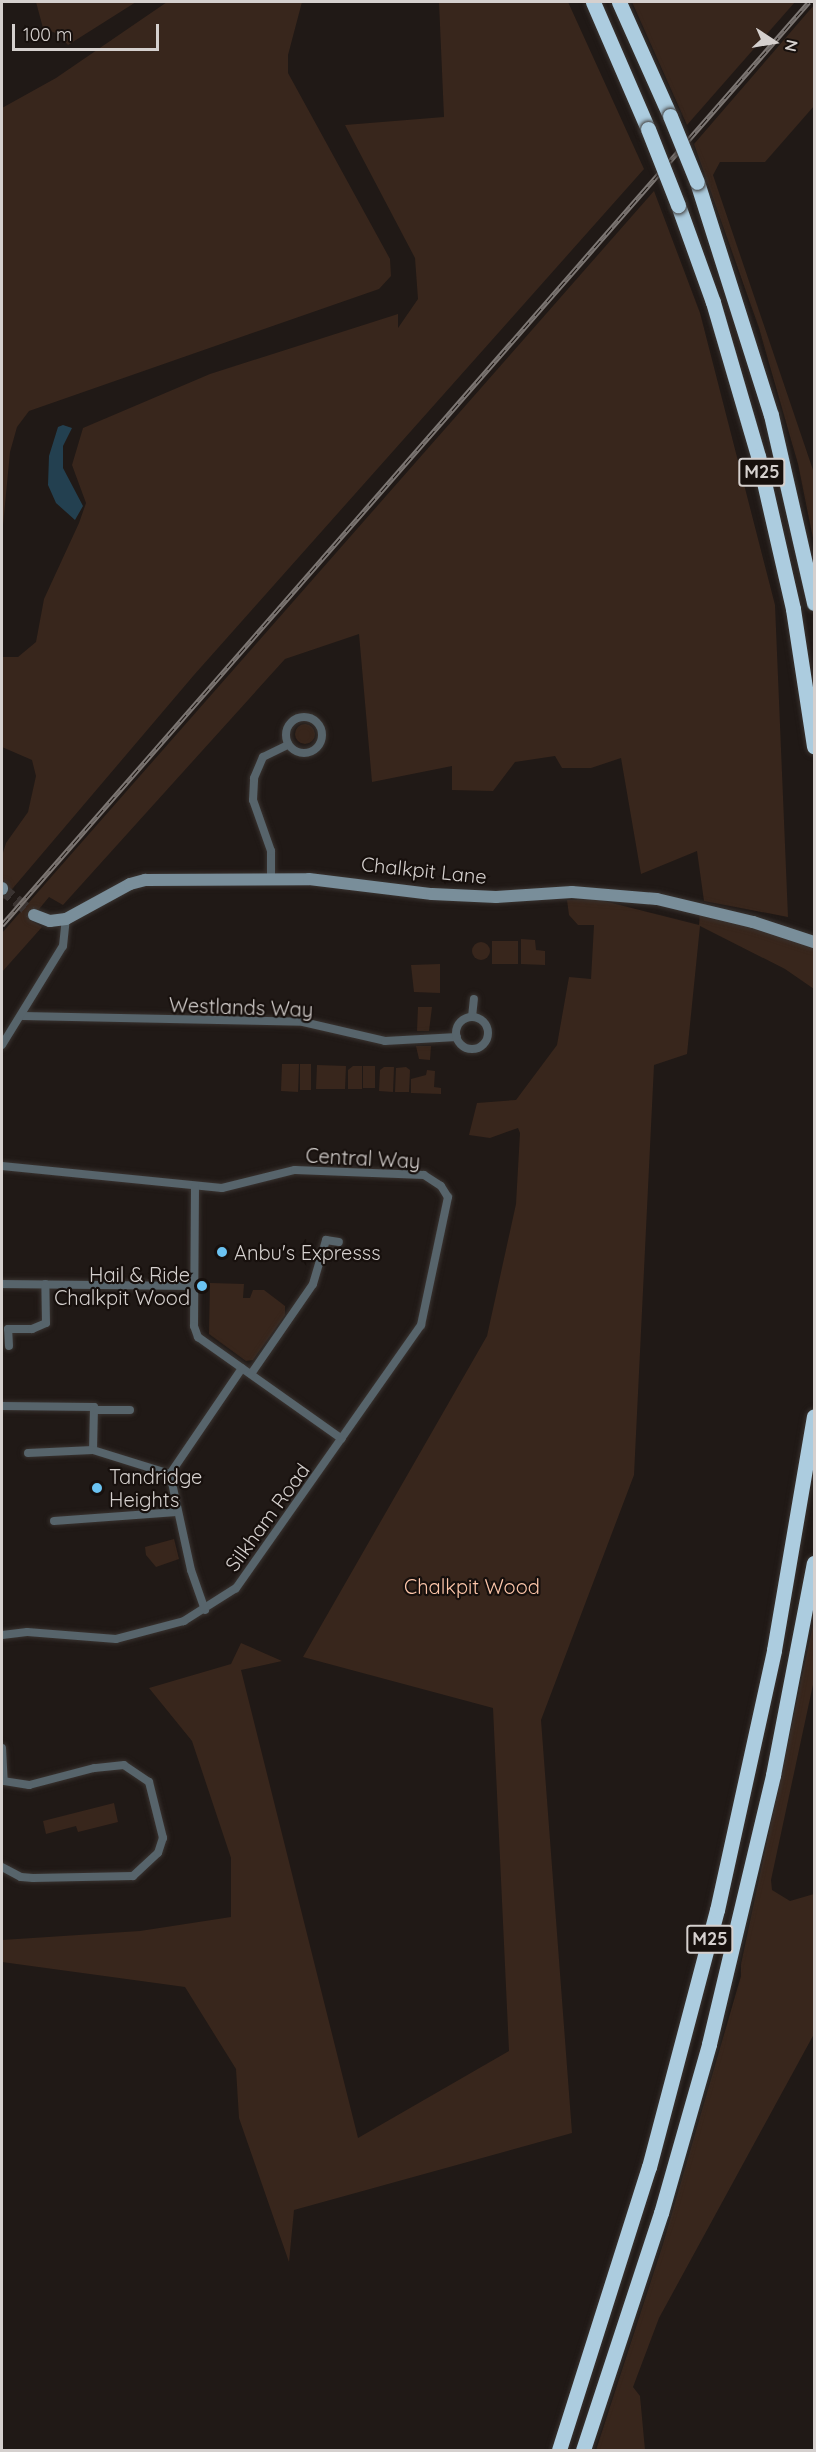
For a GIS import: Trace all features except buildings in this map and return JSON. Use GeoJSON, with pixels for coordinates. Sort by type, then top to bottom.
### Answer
{"type":"FeatureCollection","features":[{"type":"Feature","properties":{"kind":"highway","name":"M25"},"geometry":{"type":"LineString","coordinates":[[593,2],[648,129],[713,302],[758,456],[793,609],[814,746]]}},
{"type":"Feature","properties":{"kind":"highway","name":"M25"},"geometry":{"type":"LineString","coordinates":[[619,2],[697,182],[763,384],[814,603]]}},
{"type":"Feature","properties":{"kind":"highway","name":"M25"},"geometry":{"type":"LineString","coordinates":[[559,2451],[650,2167],[717,1910],[774,1650],[814,1416]]}},
{"type":"Feature","properties":{"kind":"highway","name":"M25"},"geometry":{"type":"LineString","coordinates":[[583,2451],[661,2213],[708,2044],[770,1786],[814,1563]]}},
{"type":"Feature","properties":{"kind":"street"},"geometry":{"type":"LineString","coordinates":[[305,716],[319,725],[322,737],[316,748],[304,753],[288,745],[285,733],[294,719],[305,716]]}},
{"type":"Feature","properties":{"kind":"street"},"geometry":{"type":"LineString","coordinates":[[271,878],[271,851],[253,800],[254,778],[263,757],[288,745]]}},
{"type":"Feature","properties":{"kind":"street","name":"Chalkpit Lane"},"geometry":{"type":"LineString","coordinates":[[66,919],[130,884],[145,880],[271,878],[474,897],[572,892],[657,899],[753,922],[814,942]]}},
{"type":"Feature","properties":{"kind":"street"},"geometry":{"type":"LineString","coordinates":[[2,1045],[23,1016],[63,946],[66,919],[50,921],[34,915]]}},
{"type":"Feature","properties":{"kind":"street"},"geometry":{"type":"LineString","coordinates":[[472,1017],[474,999]]}},
{"type":"Feature","properties":{"kind":"street","name":"Westlands Way"},"geometry":{"type":"LineString","coordinates":[[23,1016],[303,1022],[385,1041],[457,1037]]}},
{"type":"Feature","properties":{"kind":"street"},"geometry":{"type":"LineString","coordinates":[[472,1017],[486,1025],[484,1044],[469,1048],[457,1037],[458,1026],[472,1017]]}},
{"type":"Feature","properties":{"kind":"street","name":"Central Way"},"geometry":{"type":"LineString","coordinates":[[2,1167],[195,1186],[236,1187],[295,1170],[424,1175],[441,1186],[447,1197],[447,1210],[421,1325],[342,1439]]}},
{"type":"Feature","properties":{"kind":"street"},"geometry":{"type":"LineString","coordinates":[[195,1186],[194,1326],[198,1337],[342,1439]]}},
{"type":"Feature","properties":{"kind":"street"},"geometry":{"type":"LineString","coordinates":[[251,1374],[313,1284],[326,1240],[339,1242]]}},
{"type":"Feature","properties":{"kind":"street"},"geometry":{"type":"LineString","coordinates":[[2,1284],[194,1286]]}},
{"type":"Feature","properties":{"kind":"street"},"geometry":{"type":"LineString","coordinates":[[9,1346],[8,1329],[33,1329],[46,1323],[45,1284]]}},
{"type":"Feature","properties":{"kind":"street"},"geometry":{"type":"LineString","coordinates":[[206,1610],[177,1512],[170,1474],[242,1368]]}},
{"type":"Feature","properties":{"kind":"street"},"geometry":{"type":"LineString","coordinates":[[2,1406],[94,1407],[94,1410],[130,1410]]}},
{"type":"Feature","properties":{"kind":"street"},"geometry":{"type":"LineString","coordinates":[[93,1450],[94,1410]]}},
{"type":"Feature","properties":{"kind":"street","name":"Silkham Road"},"geometry":{"type":"LineString","coordinates":[[2,1635],[27,1632],[116,1639],[184,1621],[206,1610],[236,1588],[342,1439]]}},
{"type":"Feature","properties":{"kind":"street"},"geometry":{"type":"LineString","coordinates":[[28,1453],[93,1450],[170,1474]]}},
{"type":"Feature","properties":{"kind":"street"},"geometry":{"type":"LineString","coordinates":[[54,1521],[177,1512]]}},
{"type":"Feature","properties":{"kind":"street"},"geometry":{"type":"LineString","coordinates":[[2,1748],[3,1782],[29,1785],[112,1764],[132,1768],[149,1782],[163,1838],[158,1852],[133,1876],[21,1878],[2,1867]]}},
{"type":"Feature","properties":{"kind":"green space"},"geometry":{"type":"Polygon","coordinates":[[[36,2],[136,2],[68,45],[58,34],[43,28],[36,2]]]}},
{"type":"Feature","properties":{"kind":"green space"},"geometry":{"type":"Polygon","coordinates":[[[167,2],[302,2],[288,55],[288,73],[390,259],[391,276],[379,289],[29,411],[17,427],[10,452],[2,536],[2,108],[56,78],[167,2]]]}},
{"type":"Feature","properties":{"kind":"green space"},"geometry":{"type":"Polygon","coordinates":[[[439,2],[568,2],[644,169],[194,675],[2,901],[2,889],[6,884],[2,881],[2,856],[6,843],[28,812],[36,776],[32,760],[2,747],[2,657],[18,657],[36,642],[44,599],[79,523],[86,503],[72,465],[83,428],[210,374],[398,314],[398,328],[418,299],[415,258],[345,125],[444,117],[439,2]]]}},
{"type":"Feature","properties":{"kind":"green space"},"geometry":{"type":"Polygon","coordinates":[[[632,2],[795,2],[687,125],[632,2]]]}},
{"type":"Feature","properties":{"kind":"green space"},"geometry":{"type":"Polygon","coordinates":[[[814,5],[814,106],[765,162],[720,162],[713,175],[814,473],[814,543],[798,464],[759,328],[694,144],[814,5]]]}},
{"type":"Feature","properties":{"kind":"green space"},"geometry":{"type":"Polygon","coordinates":[[[654,191],[700,313],[775,605],[788,917],[704,901],[697,851],[641,874],[621,758],[591,768],[562,768],[555,756],[515,762],[493,791],[452,790],[452,766],[372,782],[359,634],[285,659],[63,905],[49,897],[30,920],[42,927],[2,972],[2,933],[654,191]]]}},
{"type":"Feature","properties":{"kind":"green space"},"geometry":{"type":"Polygon","coordinates":[[[301,724],[309,724],[315,730],[315,738],[309,744],[301,744],[295,738],[295,730],[301,724]]]}},
{"type":"Feature","properties":{"kind":"green space","name":"Chalkpit Wood"},"geometry":{"type":"Polygon","coordinates":[[[596,899],[699,925],[700,912],[814,944],[814,989],[785,969],[700,926],[687,1054],[654,1065],[634,1475],[541,1720],[572,2133],[294,2210],[289,2262],[239,2118],[236,2069],[185,1987],[2,1962],[2,1940],[140,1931],[231,1917],[231,1858],[192,1741],[149,1688],[231,1664],[241,1643],[282,1661],[241,1670],[358,2138],[509,2051],[493,1708],[303,1657],[487,1336],[516,1204],[520,1133],[518,1128],[490,1138],[469,1135],[477,1103],[516,1100],[557,1045],[569,977],[591,979],[594,925],[578,925],[569,915],[567,900],[596,899]]]}},
{"type":"Feature","properties":{"kind":"green space"},"geometry":{"type":"Polygon","coordinates":[[[521,939],[535,940],[536,950],[545,951],[545,965],[521,964],[521,939]]]}},
{"type":"Feature","properties":{"kind":"green space"},"geometry":{"type":"Polygon","coordinates":[[[492,941],[518,941],[518,964],[492,964],[492,941]]]}},
{"type":"Feature","properties":{"kind":"green space"},"geometry":{"type":"Polygon","coordinates":[[[481,942],[487,945],[490,951],[487,957],[481,960],[475,957],[472,951],[475,945],[481,942]]]}},
{"type":"Feature","properties":{"kind":"green space"},"geometry":{"type":"Polygon","coordinates":[[[440,964],[440,993],[414,992],[411,965],[440,964]]]}},
{"type":"Feature","properties":{"kind":"green space"},"geometry":{"type":"Polygon","coordinates":[[[418,1007],[432,1007],[429,1031],[417,1031],[418,1007]]]}},
{"type":"Feature","properties":{"kind":"green space"},"geometry":{"type":"Polygon","coordinates":[[[416,1046],[431,1046],[430,1060],[419,1059],[416,1046]]]}},
{"type":"Feature","properties":{"kind":"green space"},"geometry":{"type":"Polygon","coordinates":[[[282,1064],[299,1064],[298,1092],[281,1091],[282,1064]]]}},
{"type":"Feature","properties":{"kind":"green space"},"geometry":{"type":"Polygon","coordinates":[[[300,1064],[311,1064],[311,1090],[300,1090],[300,1064]]]}},
{"type":"Feature","properties":{"kind":"green space"},"geometry":{"type":"Polygon","coordinates":[[[317,1065],[346,1066],[345,1089],[316,1089],[317,1065]]]}},
{"type":"Feature","properties":{"kind":"green space"},"geometry":{"type":"Polygon","coordinates":[[[353,1066],[362,1066],[362,1089],[348,1089],[348,1070],[353,1066]]]}},
{"type":"Feature","properties":{"kind":"green space"},"geometry":{"type":"Polygon","coordinates":[[[363,1066],[375,1066],[375,1088],[363,1088],[363,1066]]]}},
{"type":"Feature","properties":{"kind":"green space"},"geometry":{"type":"Polygon","coordinates":[[[384,1067],[394,1067],[393,1092],[379,1091],[380,1070],[384,1067]]]}},
{"type":"Feature","properties":{"kind":"green space"},"geometry":{"type":"Polygon","coordinates":[[[406,1067],[410,1070],[409,1092],[395,1092],[396,1068],[406,1067]]]}},
{"type":"Feature","properties":{"kind":"green space"},"geometry":{"type":"Polygon","coordinates":[[[427,1070],[435,1071],[434,1087],[441,1088],[441,1094],[411,1093],[411,1079],[426,1075],[427,1070]]]}},
{"type":"Feature","properties":{"kind":"green space"},"geometry":{"type":"Polygon","coordinates":[[[210,1283],[244,1284],[243,1298],[250,1298],[253,1290],[264,1290],[285,1306],[285,1315],[253,1360],[246,1361],[209,1334],[210,1283]]]}},
{"type":"Feature","properties":{"kind":"green space"},"geometry":{"type":"Polygon","coordinates":[[[174,1539],[179,1559],[156,1567],[146,1555],[145,1547],[174,1539]]]}},
{"type":"Feature","properties":{"kind":"green space"},"geometry":{"type":"Polygon","coordinates":[[[814,1620],[814,1680],[771,1880],[772,1890],[790,1901],[814,1894],[814,2034],[659,2318],[633,2387],[640,2396],[645,2450],[596,2450],[663,2244],[741,1976],[741,1964],[814,1620]]]}},
{"type":"Feature","properties":{"kind":"green space"},"geometry":{"type":"Polygon","coordinates":[[[114,1803],[118,1822],[78,1832],[76,1826],[46,1834],[43,1821],[114,1803]]]}},
{"type":"Feature","properties":{"kind":"water"},"geometry":{"type":"Polygon","coordinates":[[[63,425],[72,428],[63,446],[63,468],[83,506],[75,520],[56,503],[48,485],[49,456],[58,427],[63,425]]]}},
{"type":"Feature","properties":{"kind":"tunnel"},"geometry":{"type":"LineString","coordinates":[[2,889],[34,915]]}},
{"type":"Feature","properties":{"kind":"railway"},"geometry":{"type":"LineString","coordinates":[[2,925],[809,2]]}},
{"type":"Feature","properties":{"kind":"place","name":"Anbu's Expresss"},"geometry":{"type":"Point","coordinates":[222,1252]}},
{"type":"Feature","properties":{"kind":"place","name":"Hail & Ride Chalkpit Wood"},"geometry":{"type":"Point","coordinates":[202,1286]}},
{"type":"Feature","properties":{"kind":"place","name":"Tandridge Heights"},"geometry":{"type":"Point","coordinates":[97,1488]}}]}
